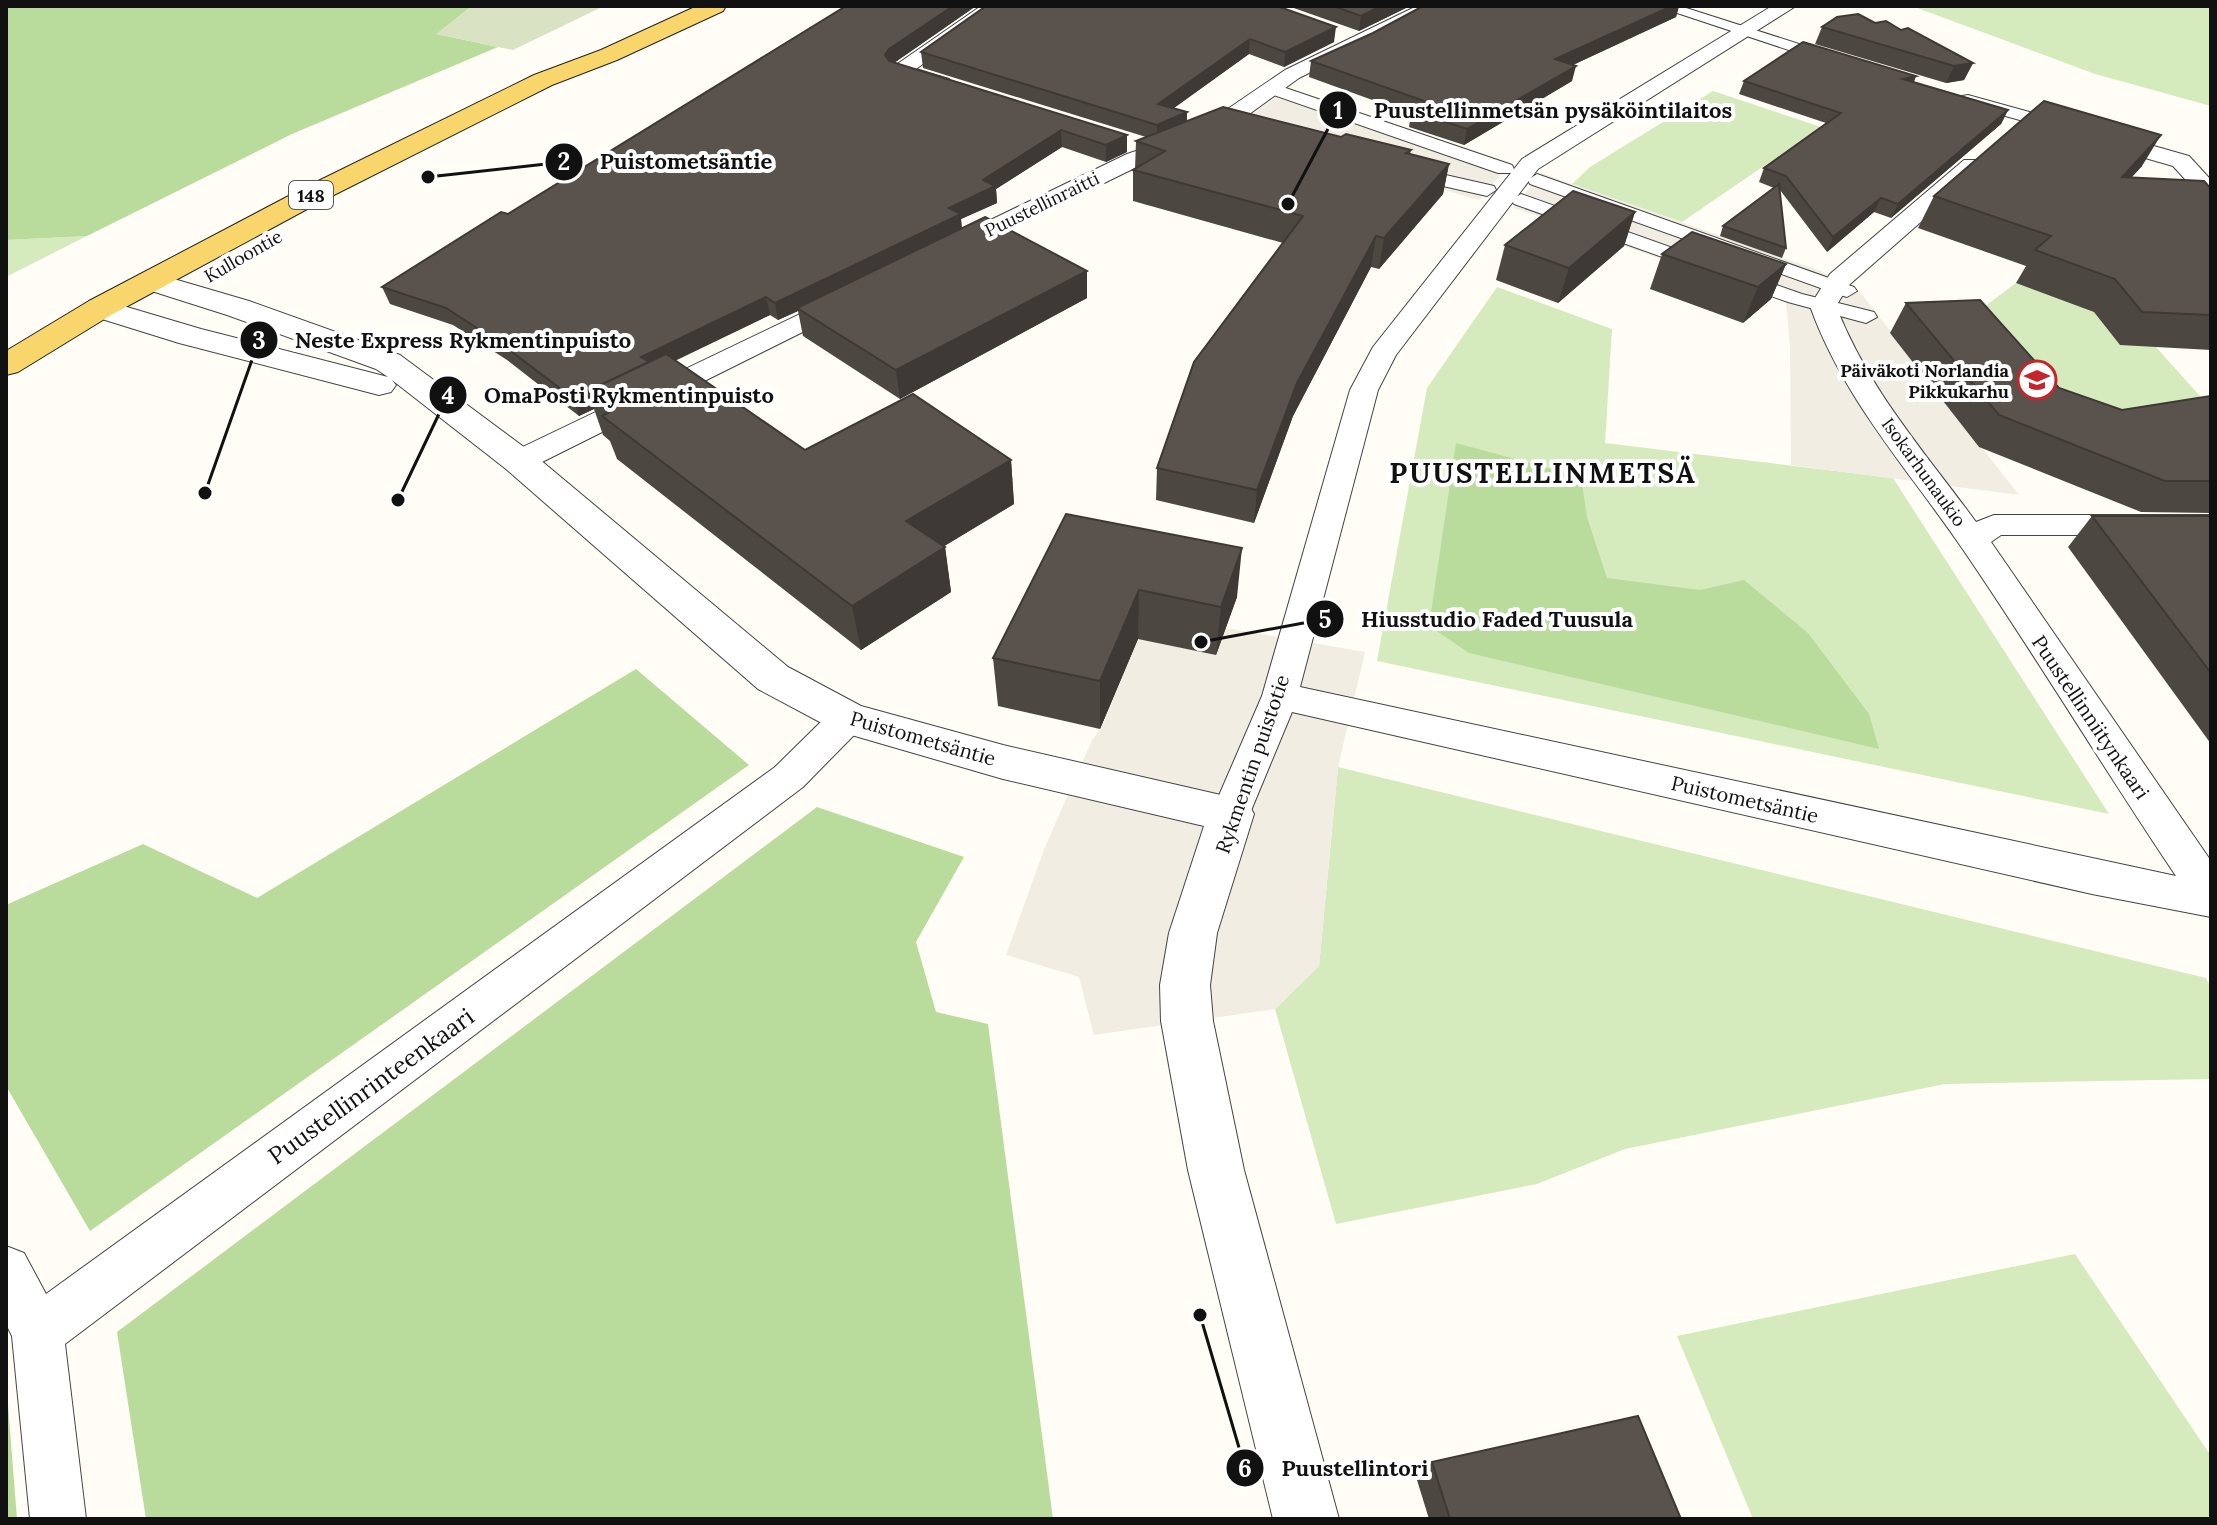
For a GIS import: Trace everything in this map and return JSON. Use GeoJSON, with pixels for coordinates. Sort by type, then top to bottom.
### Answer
{"type":"FeatureCollection","features":[{"type":"Feature","properties":{"kind":"main road","name":"Kulloontie"},"geometry":{"type":"LineString","coordinates":[[6,365],[100,308],[312,195],[543,80],[609,55],[715,6]]}},
{"type":"Feature","properties":{"kind":"main road","name":"Kulloontie"},"geometry":{"type":"LineString","coordinates":[[6,392],[339,200],[561,85],[609,55]]}},
{"type":"Feature","properties":{"kind":"street"},"geometry":{"type":"LineString","coordinates":[[959,89],[900,71],[994,6]]}},
{"type":"Feature","properties":{"kind":"street","name":"Puustellinraitti"},"geometry":{"type":"LineString","coordinates":[[936,256],[1135,159],[1191,140],[1218,126],[1292,74],[1432,6]]}},
{"type":"Feature","properties":{"kind":"street"},"geometry":{"type":"LineString","coordinates":[[1664,6],[1858,67]]}},
{"type":"Feature","properties":{"kind":"street","name":"Rykmentin puistotie"},"geometry":{"type":"LineString","coordinates":[[1306,1519],[1216,1170],[1187,1021],[1185,985],[1193,933],[1231,814],[1280,696],[1364,390],[1383,353],[1530,164],[1786,6]]}},
{"type":"Feature","properties":{"kind":"street"},"geometry":{"type":"LineString","coordinates":[[1333,31],[1362,42]]}},
{"type":"Feature","properties":{"kind":"street"},"geometry":{"type":"LineString","coordinates":[[1271,88],[1505,169]]}},
{"type":"Feature","properties":{"kind":"street"},"geometry":{"type":"LineString","coordinates":[[1946,93],[2034,119]]}},
{"type":"Feature","properties":{"kind":"street"},"geometry":{"type":"LineString","coordinates":[[1836,291],[1998,142],[2034,119]]}},
{"type":"Feature","properties":{"kind":"street"},"geometry":{"type":"LineString","coordinates":[[1218,126],[1249,133]]}},
{"type":"Feature","properties":{"kind":"street"},"geometry":{"type":"LineString","coordinates":[[2073,130],[2181,161],[2211,194]]}},
{"type":"Feature","properties":{"kind":"street"},"geometry":{"type":"LineString","coordinates":[[1119,138],[1157,151]]}},
{"type":"Feature","properties":{"kind":"street"},"geometry":{"type":"LineString","coordinates":[[1395,169],[1487,190]]}},
{"type":"Feature","properties":{"kind":"street"},"geometry":{"type":"LineString","coordinates":[[1537,180],[1836,291],[1866,317]]}},
{"type":"Feature","properties":{"kind":"street"},"geometry":{"type":"LineString","coordinates":[[1521,200],[1836,291]]}},
{"type":"Feature","properties":{"kind":"street","name":"Puistometsäntie"},"geometry":{"type":"LineString","coordinates":[[150,281],[388,362],[519,461],[773,678],[848,718],[1003,762],[1231,814]]}},
{"type":"Feature","properties":{"kind":"street"},"geometry":{"type":"LineString","coordinates":[[519,461],[864,291]]}},
{"type":"Feature","properties":{"kind":"street","name":"Isokarhunaukio"},"geometry":{"type":"LineString","coordinates":[[1836,291],[1841,356],[1915,464],[1973,539]]}},
{"type":"Feature","properties":{"kind":"street","name":"Puistometsäntie"},"geometry":{"type":"LineString","coordinates":[[100,308],[362,382],[433,393]]}},
{"type":"Feature","properties":{"kind":"street"},"geometry":{"type":"LineString","coordinates":[[1973,539],[1994,525],[2211,525]]}},
{"type":"Feature","properties":{"kind":"street","name":"Puustellinniitynkaari"},"geometry":{"type":"LineString","coordinates":[[1973,539],[2211,894]]}},
{"type":"Feature","properties":{"kind":"street","name":"Puistometsäntie"},"geometry":{"type":"LineString","coordinates":[[1280,696],[2092,877],[2211,900]]}},
{"type":"Feature","properties":{"kind":"street","name":"Puustellinrinteenkaari"},"geometry":{"type":"LineString","coordinates":[[38,1332],[789,777],[848,718]]}},
{"type":"Feature","properties":{"kind":"street"},"geometry":{"type":"LineString","coordinates":[[6,1271],[38,1332],[58,1519]]}},
{"type":"Feature","properties":{"kind":"green space"},"geometry":{"type":"Polygon","coordinates":[[[6,6],[472,6],[437,34],[498,47],[292,134],[87,236],[6,240],[6,6]]]}},
{"type":"Feature","properties":{"kind":"green space"},"geometry":{"type":"Polygon","coordinates":[[[472,6],[604,6],[513,50],[436,34],[472,6]]]}},
{"type":"Feature","properties":{"kind":"green space"},"geometry":{"type":"Polygon","coordinates":[[[1912,6],[2211,6],[2211,106],[2095,74],[1912,6]]]}},
{"type":"Feature","properties":{"kind":"green space"},"geometry":{"type":"Polygon","coordinates":[[[1713,91],[1821,127],[1682,222],[1572,184],[1590,167],[1713,91]]]}},
{"type":"Feature","properties":{"kind":"green space"},"geometry":{"type":"Polygon","coordinates":[[[87,236],[6,277],[6,240],[87,236]]]}},
{"type":"Feature","properties":{"kind":"green space"},"geometry":{"type":"Polygon","coordinates":[[[2016,283],[2094,311],[2156,347],[2207,404],[2100,425],[1968,319],[2016,283]]]}},
{"type":"Feature","properties":{"kind":"green space"},"geometry":{"type":"Polygon","coordinates":[[[1497,287],[1612,329],[1605,443],[1893,478],[2109,814],[1377,661],[1427,388],[1497,287]]]}},
{"type":"Feature","properties":{"kind":"green space"},"geometry":{"type":"Polygon","coordinates":[[[1456,443],[1581,477],[1587,517],[1607,578],[1700,590],[1744,580],[1808,633],[1869,714],[1879,749],[1469,653],[1429,626],[1456,443]]]}},
{"type":"Feature","properties":{"kind":"green space"},"geometry":{"type":"Polygon","coordinates":[[[636,669],[749,765],[90,1231],[6,1086],[6,905],[143,844],[257,898],[636,669]]]}},
{"type":"Feature","properties":{"kind":"green space"},"geometry":{"type":"Polygon","coordinates":[[[1338,767],[2206,978],[2211,988],[2211,1079],[1945,1084],[1625,1149],[1537,1184],[1336,1224],[1275,1009],[1319,966],[1338,767]]]}},
{"type":"Feature","properties":{"kind":"green space"},"geometry":{"type":"Polygon","coordinates":[[[817,807],[964,857],[916,942],[936,1012],[988,1024],[1053,1519],[146,1519],[117,1332],[817,807]]]}},
{"type":"Feature","properties":{"kind":"green space"},"geometry":{"type":"Polygon","coordinates":[[[2075,1254],[2211,1456],[2211,1519],[1753,1519],[1677,1336],[2075,1254]]]}},
{"type":"Feature","properties":{"kind":"green space"},"geometry":{"type":"Polygon","coordinates":[[[6,1380],[17,1519],[6,1519],[6,1380]]]}},
{"type":"Feature","properties":{"kind":"shaded area"},"geometry":{"type":"Polygon","coordinates":[[[1288,88],[1511,163],[1479,200],[1232,129],[1288,88]]]}},
{"type":"Feature","properties":{"kind":"shaded area"},"geometry":{"type":"Polygon","coordinates":[[[1541,173],[1821,271],[1860,292],[2019,495],[1791,465],[1790,346],[1786,302],[1514,208],[1541,173]]]}},
{"type":"Feature","properties":{"kind":"shaded area"},"geometry":{"type":"Polygon","coordinates":[[[1226,628],[1365,652],[1338,767],[1319,966],[1275,1009],[1094,1035],[1079,977],[1006,955],[1045,847],[1092,740],[1101,729],[1138,639],[1226,628]]]}},
{"type":"Feature","properties":{"kind":"building"},"geometry":{"type":"Polygon","coordinates":[[[846,6],[953,6],[889,49],[885,55],[889,61],[1127,135],[1106,145],[1061,130],[983,180],[995,186],[949,208],[961,214],[775,303],[766,297],[641,357],[649,362],[573,398],[500,343],[446,308],[382,287],[501,212],[508,214],[846,6]]]}},
{"type":"Feature","properties":{"kind":"building"},"geometry":{"type":"Polygon","coordinates":[[[986,6],[1277,6],[1336,27],[1285,52],[1250,39],[1158,104],[1187,112],[1157,125],[921,52],[986,6]]]}},
{"type":"Feature","properties":{"kind":"building"},"geometry":{"type":"Polygon","coordinates":[[[1333,6],[1381,6],[1361,16],[1333,6]]]}},
{"type":"Feature","properties":{"kind":"building"},"geometry":{"type":"Polygon","coordinates":[[[1423,6],[1672,6],[1555,59],[1576,66],[1467,129],[1412,111],[1427,102],[1311,61],[1423,6]]]}},
{"type":"Feature","properties":{"kind":"building"},"geometry":{"type":"Polygon","coordinates":[[[1858,14],[1875,23],[1886,21],[1901,30],[1908,28],[1973,63],[1954,66],[1822,27],[1837,17],[1858,14]]]}},
{"type":"Feature","properties":{"kind":"building"},"geometry":{"type":"Polygon","coordinates":[[[1803,42],[1916,76],[1903,79],[2008,110],[1898,204],[1881,198],[1833,237],[1786,176],[1764,168],[1841,113],[1744,81],[1803,42]]]}},
{"type":"Feature","properties":{"kind":"building"},"geometry":{"type":"Polygon","coordinates":[[[2044,101],[2161,135],[2122,177],[2204,181],[2211,189],[2211,315],[2142,312],[2115,279],[2035,250],[2051,236],[1934,196],[2044,101]]]}},
{"type":"Feature","properties":{"kind":"building"},"geometry":{"type":"Polygon","coordinates":[[[1223,107],[1341,137],[1346,134],[1411,150],[1406,153],[1449,164],[1384,238],[1376,236],[1297,383],[1257,490],[1157,468],[1194,362],[1303,216],[1133,170],[1165,151],[1136,141],[1223,107]]]}},
{"type":"Feature","properties":{"kind":"building"},"geometry":{"type":"Polygon","coordinates":[[[1779,184],[1786,248],[1723,226],[1779,184]]]}},
{"type":"Feature","properties":{"kind":"building"},"geometry":{"type":"Polygon","coordinates":[[[1573,191],[1635,212],[1569,268],[1505,245],[1573,191]]]}},
{"type":"Feature","properties":{"kind":"building"},"geometry":{"type":"Polygon","coordinates":[[[985,217],[1087,271],[896,370],[797,308],[985,217]]]}},
{"type":"Feature","properties":{"kind":"building"},"geometry":{"type":"Polygon","coordinates":[[[1692,232],[1786,264],[1758,287],[1662,254],[1692,232]]]}},
{"type":"Feature","properties":{"kind":"building"},"geometry":{"type":"Polygon","coordinates":[[[1980,300],[2059,388],[2122,410],[2211,396],[2211,481],[2165,481],[1999,415],[1906,303],[1980,300]]]}},
{"type":"Feature","properties":{"kind":"building"},"geometry":{"type":"Polygon","coordinates":[[[666,354],[805,450],[913,394],[1011,460],[906,521],[945,547],[852,606],[602,416],[613,410],[588,391],[666,354]]]}},
{"type":"Feature","properties":{"kind":"building"},"geometry":{"type":"Polygon","coordinates":[[[1066,514],[1242,548],[1221,607],[1139,590],[1100,681],[993,658],[1066,514]]]}},
{"type":"Feature","properties":{"kind":"building"},"geometry":{"type":"Polygon","coordinates":[[[2092,516],[2211,516],[2211,673],[2092,516]]]}},
{"type":"Feature","properties":{"kind":"building"},"geometry":{"type":"Polygon","coordinates":[[[1638,1416],[1681,1519],[1450,1519],[1432,1462],[1638,1416]]]}},
{"type":"Feature","properties":{"kind":"place","name":"Puistometsäntie"},"geometry":{"type":"Point","coordinates":[428,177]}},
{"type":"Feature","properties":{"kind":"place","name":"Puustellinmetsän pysäköintilaitos"},"geometry":{"type":"Point","coordinates":[1288,204]}},
{"type":"Feature","properties":{"kind":"place","name":"Päiväkoti Norlandia Pikkukarhu"},"geometry":{"type":"Point","coordinates":[2037,380]}},
{"type":"Feature","properties":{"kind":"place","name":"Neste Express Rykmentinpuisto"},"geometry":{"type":"Point","coordinates":[205,493]}},
{"type":"Feature","properties":{"kind":"place","name":"OmaPosti Rykmentinpuisto"},"geometry":{"type":"Point","coordinates":[398,500]}},
{"type":"Feature","properties":{"kind":"place","name":"Hiusstudio Faded Tuusula"},"geometry":{"type":"Point","coordinates":[1201,642]}},
{"type":"Feature","properties":{"kind":"place","name":"Puustellintori"},"geometry":{"type":"Point","coordinates":[1200,1315]}},
{"type":"Feature","properties":{"kind":"district","name":"PUUSTELLINMETSÄ"},"geometry":{"type":"Point","coordinates":[1543,473]}}]}
